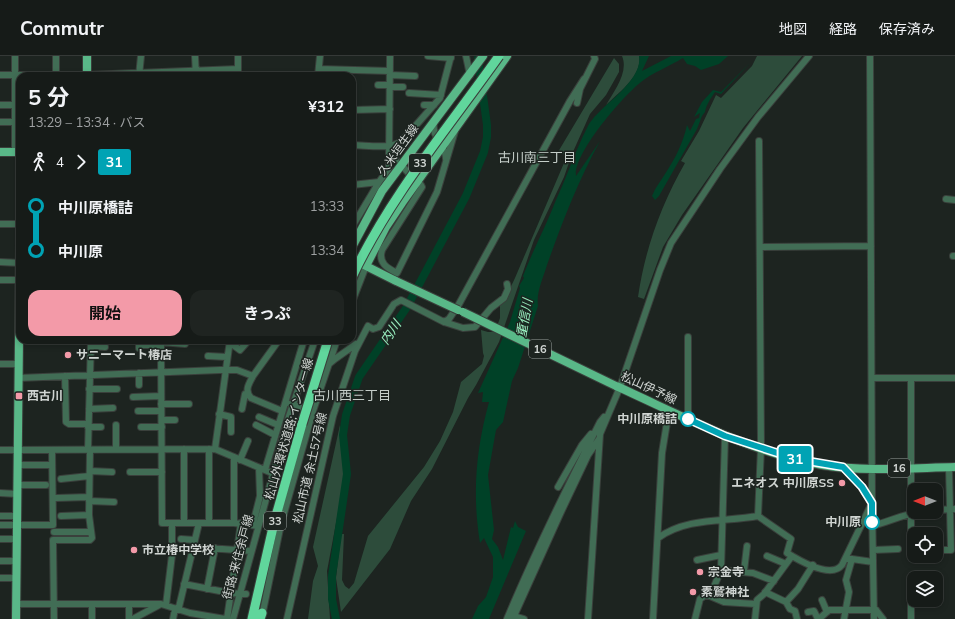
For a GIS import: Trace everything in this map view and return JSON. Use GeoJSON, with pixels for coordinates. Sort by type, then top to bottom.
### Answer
{"type":"FeatureCollection","features":[{"type":"Feature","properties":{"kind":"highway","name":"33"},"geometry":{"type":"LineString","coordinates":[[356,269],[389,207],[499,56]]}},
{"type":"Feature","properties":{"kind":"highway","name":"松山外環状道路;インター線"},"geometry":{"type":"LineString","coordinates":[[252,619],[274,523],[327,344]]}},
{"type":"Feature","properties":{"kind":"main road"},"geometry":{"type":"LineString","coordinates":[[87,56],[87,72]]}},
{"type":"Feature","properties":{"kind":"main road","name":"久米垣生線"},"geometry":{"type":"LineString","coordinates":[[356,240],[382,191],[483,56]]}},
{"type":"Feature","properties":{"kind":"main road"},"geometry":{"type":"LineString","coordinates":[[366,266],[386,227],[458,123],[499,69],[507,56]]}},
{"type":"Feature","properties":{"kind":"main road"},"geometry":{"type":"LineString","coordinates":[[0,152],[16,152]]}},
{"type":"Feature","properties":{"kind":"main road","name":"松山伊予線"},"geometry":{"type":"LineString","coordinates":[[356,261],[725,436],[809,462],[843,467],[952,468]]}},
{"type":"Feature","properties":{"kind":"main road"},"geometry":{"type":"LineString","coordinates":[[16,619],[18,344]]}},
{"type":"Feature","properties":{"kind":"street"},"geometry":{"type":"LineString","coordinates":[[15,56],[14,122],[16,137]]}},
{"type":"Feature","properties":{"kind":"street"},"geometry":{"type":"LineString","coordinates":[[56,56],[56,72]]}},
{"type":"Feature","properties":{"kind":"street"},"geometry":{"type":"LineString","coordinates":[[139,72],[141,56]]}},
{"type":"Feature","properties":{"kind":"street"},"geometry":{"type":"LineString","coordinates":[[195,56],[196,72]]}},
{"type":"Feature","properties":{"kind":"street"},"geometry":{"type":"LineString","coordinates":[[238,56],[238,72]]}},
{"type":"Feature","properties":{"kind":"street"},"geometry":{"type":"LineString","coordinates":[[319,72],[320,56]]}},
{"type":"Feature","properties":{"kind":"street"},"geometry":{"type":"LineString","coordinates":[[356,220],[389,168],[390,56]]}},
{"type":"Feature","properties":{"kind":"street"},"geometry":{"type":"LineString","coordinates":[[356,145],[396,145],[402,141],[434,105],[441,95],[451,57],[428,56]]}},
{"type":"Feature","properties":{"kind":"street"},"geometry":{"type":"LineString","coordinates":[[466,56],[471,74]]}},
{"type":"Feature","properties":{"kind":"street"},"geometry":{"type":"LineString","coordinates":[[870,56],[872,526],[876,610],[874,619]]}},
{"type":"Feature","properties":{"kind":"street"},"geometry":{"type":"LineString","coordinates":[[507,284],[508,289],[504,298],[492,308],[475,327],[462,328],[444,322],[459,304],[595,57]]}},
{"type":"Feature","properties":{"kind":"street"},"geometry":{"type":"LineString","coordinates":[[588,619],[600,438],[648,302],[671,243],[692,210],[758,116],[809,57]]}},
{"type":"Feature","properties":{"kind":"street"},"geometry":{"type":"LineString","coordinates":[[356,73],[390,73],[415,76]]}},
{"type":"Feature","properties":{"kind":"street"},"geometry":{"type":"LineString","coordinates":[[0,75],[15,75]]}},
{"type":"Feature","properties":{"kind":"street"},"geometry":{"type":"LineString","coordinates":[[577,104],[584,79]]}},
{"type":"Feature","properties":{"kind":"street"},"geometry":{"type":"LineString","coordinates":[[378,85],[403,88]]}},
{"type":"Feature","properties":{"kind":"street"},"geometry":{"type":"LineString","coordinates":[[409,93],[441,95]]}},
{"type":"Feature","properties":{"kind":"street"},"geometry":{"type":"LineString","coordinates":[[0,105],[14,105]]}},
{"type":"Feature","properties":{"kind":"street"},"geometry":{"type":"LineString","coordinates":[[424,105],[434,105]]}},
{"type":"Feature","properties":{"kind":"street"},"geometry":{"type":"LineString","coordinates":[[356,110],[390,109]]}},
{"type":"Feature","properties":{"kind":"street"},"geometry":{"type":"LineString","coordinates":[[435,120],[433,128],[434,135],[446,154],[446,163]]}},
{"type":"Feature","properties":{"kind":"street"},"geometry":{"type":"LineString","coordinates":[[0,122],[14,122]]}},
{"type":"Feature","properties":{"kind":"street"},"geometry":{"type":"LineString","coordinates":[[421,185],[422,187],[398,224],[380,256],[386,267],[397,273],[437,192],[458,123]]}},
{"type":"Feature","properties":{"kind":"street"},"geometry":{"type":"LineString","coordinates":[[758,516],[761,448],[759,141]]}},
{"type":"Feature","properties":{"kind":"street"},"geometry":{"type":"LineString","coordinates":[[389,160],[396,160]]}},
{"type":"Feature","properties":{"kind":"street"},"geometry":{"type":"LineString","coordinates":[[404,168],[414,179]]}},
{"type":"Feature","properties":{"kind":"street"},"geometry":{"type":"LineString","coordinates":[[356,185],[379,182]]}},
{"type":"Feature","properties":{"kind":"street"},"geometry":{"type":"LineString","coordinates":[[946,199],[955,200]]}},
{"type":"Feature","properties":{"kind":"street"},"geometry":{"type":"LineString","coordinates":[[0,224],[16,224]]}},
{"type":"Feature","properties":{"kind":"street"},"geometry":{"type":"LineString","coordinates":[[760,247],[871,246]]}},
{"type":"Feature","properties":{"kind":"street"},"geometry":{"type":"LineString","coordinates":[[0,262],[16,262]]}},
{"type":"Feature","properties":{"kind":"street"},"geometry":{"type":"LineString","coordinates":[[356,292],[366,266]]}},
{"type":"Feature","properties":{"kind":"street"},"geometry":{"type":"LineString","coordinates":[[0,280],[16,280]]}},
{"type":"Feature","properties":{"kind":"street","name":"松山市道 余土57号線"},"geometry":{"type":"LineString","coordinates":[[287,619],[333,416],[361,338],[368,326],[373,328],[379,327],[394,304],[401,300],[444,322]]}},
{"type":"Feature","properties":{"kind":"street"},"geometry":{"type":"LineString","coordinates":[[688,337],[688,419]]}},
{"type":"Feature","properties":{"kind":"street"},"geometry":{"type":"LineString","coordinates":[[325,372],[330,362],[354,347],[361,338]]}},
{"type":"Feature","properties":{"kind":"street"},"geometry":{"type":"LineString","coordinates":[[54,619],[53,540],[90,540],[92,538],[89,515],[90,474],[88,425],[91,344]]}},
{"type":"Feature","properties":{"kind":"street"},"geometry":{"type":"LineString","coordinates":[[96,344],[105,346]]}},
{"type":"Feature","properties":{"kind":"street"},"geometry":{"type":"LineString","coordinates":[[139,348],[139,345],[146,344]]}},
{"type":"Feature","properties":{"kind":"street"},"geometry":{"type":"LineString","coordinates":[[161,344],[162,523],[234,523],[255,525],[260,496],[262,469],[275,435],[303,344]]}},
{"type":"Feature","properties":{"kind":"street"},"geometry":{"type":"LineString","coordinates":[[209,523],[212,449],[229,344]]}},
{"type":"Feature","properties":{"kind":"street"},"geometry":{"type":"LineString","coordinates":[[233,344],[240,350],[246,344]]}},
{"type":"Feature","properties":{"kind":"street"},"geometry":{"type":"LineString","coordinates":[[242,409],[245,394],[247,394],[247,388],[253,376],[276,344]]}},
{"type":"Feature","properties":{"kind":"street","name":"街路 来住余戸線"},"geometry":{"type":"LineString","coordinates":[[232,619],[243,594],[255,525],[314,344]]}},
{"type":"Feature","properties":{"kind":"street"},"geometry":{"type":"LineString","coordinates":[[261,617],[263,598],[281,524],[312,411],[336,344]]}},
{"type":"Feature","properties":{"kind":"street"},"geometry":{"type":"LineString","coordinates":[[208,356],[227,357]]}},
{"type":"Feature","properties":{"kind":"street"},"geometry":{"type":"LineString","coordinates":[[0,364],[18,364]]}},
{"type":"Feature","properties":{"kind":"street"},"geometry":{"type":"LineString","coordinates":[[18,378],[226,370],[237,370],[253,376]]}},
{"type":"Feature","properties":{"kind":"street"},"geometry":{"type":"LineString","coordinates":[[139,373],[139,385]]}},
{"type":"Feature","properties":{"kind":"street"},"geometry":{"type":"LineString","coordinates":[[65,376],[66,422],[69,424],[100,427]]}},
{"type":"Feature","properties":{"kind":"street"},"geometry":{"type":"LineString","coordinates":[[872,378],[955,378]]}},
{"type":"Feature","properties":{"kind":"street"},"geometry":{"type":"LineString","coordinates":[[911,378],[911,483]]}},
{"type":"Feature","properties":{"kind":"street"},"geometry":{"type":"LineString","coordinates":[[89,389],[116,389]]}},
{"type":"Feature","properties":{"kind":"street"},"geometry":{"type":"LineString","coordinates":[[247,394],[251,398],[282,411]]}},
{"type":"Feature","properties":{"kind":"street"},"geometry":{"type":"LineString","coordinates":[[133,397],[161,396]]}},
{"type":"Feature","properties":{"kind":"street"},"geometry":{"type":"LineString","coordinates":[[285,402],[312,411]]}},
{"type":"Feature","properties":{"kind":"street"},"geometry":{"type":"LineString","coordinates":[[138,412],[189,404]]}},
{"type":"Feature","properties":{"kind":"street"},"geometry":{"type":"LineString","coordinates":[[89,409],[114,408]]}},
{"type":"Feature","properties":{"kind":"street"},"geometry":{"type":"LineString","coordinates":[[653,619],[662,453],[668,410]]}},
{"type":"Feature","properties":{"kind":"street"},"geometry":{"type":"LineString","coordinates":[[219,414],[231,417],[231,432]]}},
{"type":"Feature","properties":{"kind":"street"},"geometry":{"type":"LineString","coordinates":[[507,619],[536,551],[594,433],[600,422],[607,415]]}},
{"type":"Feature","properties":{"kind":"street"},"geometry":{"type":"LineString","coordinates":[[275,435],[258,419],[278,425]]}},
{"type":"Feature","properties":{"kind":"street"},"geometry":{"type":"LineString","coordinates":[[162,420],[175,420]]}},
{"type":"Feature","properties":{"kind":"street"},"geometry":{"type":"LineString","coordinates":[[116,425],[116,449]]}},
{"type":"Feature","properties":{"kind":"street"},"geometry":{"type":"LineString","coordinates":[[141,427],[162,427]]}},
{"type":"Feature","properties":{"kind":"street"},"geometry":{"type":"LineString","coordinates":[[558,487],[582,445],[594,433]]}},
{"type":"Feature","properties":{"kind":"street"},"geometry":{"type":"LineString","coordinates":[[710,596],[721,570],[725,436]]}},
{"type":"Feature","properties":{"kind":"street"},"geometry":{"type":"LineString","coordinates":[[524,619],[513,618],[566,500],[588,455],[600,438]]}},
{"type":"Feature","properties":{"kind":"street"},"geometry":{"type":"LineString","coordinates":[[234,523],[237,458],[248,441]]}},
{"type":"Feature","properties":{"kind":"street"},"geometry":{"type":"LineString","coordinates":[[0,450],[162,448],[212,449],[272,473]]}},
{"type":"Feature","properties":{"kind":"street"},"geometry":{"type":"LineString","coordinates":[[184,449],[184,524]]}},
{"type":"Feature","properties":{"kind":"street"},"geometry":{"type":"LineString","coordinates":[[0,526],[53,525],[52,450]]}},
{"type":"Feature","properties":{"kind":"street"},"geometry":{"type":"LineString","coordinates":[[18,465],[52,465]]}},
{"type":"Feature","properties":{"kind":"street"},"geometry":{"type":"LineString","coordinates":[[843,467],[862,487],[872,503]]}},
{"type":"Feature","properties":{"kind":"street"},"geometry":{"type":"LineString","coordinates":[[943,550],[951,550],[953,509],[952,468]]}},
{"type":"Feature","properties":{"kind":"street"},"geometry":{"type":"LineString","coordinates":[[61,479],[112,472]]}},
{"type":"Feature","properties":{"kind":"street"},"geometry":{"type":"LineString","coordinates":[[130,472],[162,472]]}},
{"type":"Feature","properties":{"kind":"street"},"geometry":{"type":"LineString","coordinates":[[17,485],[46,485]]}},
{"type":"Feature","properties":{"kind":"street"},"geometry":{"type":"LineString","coordinates":[[0,494],[17,494]]}},
{"type":"Feature","properties":{"kind":"street"},"geometry":{"type":"LineString","coordinates":[[56,498],[89,499],[114,502]]}},
{"type":"Feature","properties":{"kind":"street"},"geometry":{"type":"LineString","coordinates":[[844,619],[844,610],[849,592],[846,580],[849,559],[872,503]]}},
{"type":"Feature","properties":{"kind":"street"},"geometry":{"type":"LineString","coordinates":[[943,510],[953,509]]}},
{"type":"Feature","properties":{"kind":"street"},"geometry":{"type":"LineString","coordinates":[[61,515],[89,515]]}},
{"type":"Feature","properties":{"kind":"street"},"geometry":{"type":"LineString","coordinates":[[872,526],[892,521],[907,515]]}},
{"type":"Feature","properties":{"kind":"street"},"geometry":{"type":"LineString","coordinates":[[0,516],[17,516]]}},
{"type":"Feature","properties":{"kind":"street"},"geometry":{"type":"LineString","coordinates":[[658,538],[665,533],[686,524],[758,516],[791,539],[787,553],[792,556],[827,571],[840,568],[849,559]]}},
{"type":"Feature","properties":{"kind":"street"},"geometry":{"type":"LineString","coordinates":[[173,619],[175,610],[179,607],[198,523]]}},
{"type":"Feature","properties":{"kind":"street"},"geometry":{"type":"LineString","coordinates":[[163,604],[172,556],[172,524]]}},
{"type":"Feature","properties":{"kind":"street"},"geometry":{"type":"LineString","coordinates":[[17,604],[163,604],[190,616],[226,619],[241,524]]}},
{"type":"Feature","properties":{"kind":"street"},"geometry":{"type":"LineString","coordinates":[[54,532],[91,532]]}},
{"type":"Feature","properties":{"kind":"street"},"geometry":{"type":"LineString","coordinates":[[0,539],[17,539]]}},
{"type":"Feature","properties":{"kind":"street"},"geometry":{"type":"LineString","coordinates":[[180,539],[195,540]]}},
{"type":"Feature","properties":{"kind":"street"},"geometry":{"type":"LineString","coordinates":[[744,571],[746,546]]}},
{"type":"Feature","properties":{"kind":"street"},"geometry":{"type":"LineString","coordinates":[[193,547],[251,551]]}},
{"type":"Feature","properties":{"kind":"street"},"geometry":{"type":"LineString","coordinates":[[207,589],[215,548]]}},
{"type":"Feature","properties":{"kind":"street"},"geometry":{"type":"LineString","coordinates":[[873,550],[898,549]]}},
{"type":"Feature","properties":{"kind":"street"},"geometry":{"type":"LineString","coordinates":[[697,560],[722,555]]}},
{"type":"Feature","properties":{"kind":"street"},"geometry":{"type":"LineString","coordinates":[[767,556],[786,564]]}},
{"type":"Feature","properties":{"kind":"street"},"geometry":{"type":"LineString","coordinates":[[755,619],[756,604],[792,556]]}},
{"type":"Feature","properties":{"kind":"street"},"geometry":{"type":"LineString","coordinates":[[849,559],[873,562]]}},
{"type":"Feature","properties":{"kind":"street"},"geometry":{"type":"LineString","coordinates":[[0,561],[16,561]]}},
{"type":"Feature","properties":{"kind":"street"},"geometry":{"type":"LineString","coordinates":[[786,602],[798,589],[813,565]]}},
{"type":"Feature","properties":{"kind":"street"},"geometry":{"type":"LineString","coordinates":[[721,570],[726,572],[744,571],[762,575],[774,581]]}},
{"type":"Feature","properties":{"kind":"street"},"geometry":{"type":"LineString","coordinates":[[0,578],[16,578]]}},
{"type":"Feature","properties":{"kind":"street"},"geometry":{"type":"LineString","coordinates":[[184,584],[243,594]]}},
{"type":"Feature","properties":{"kind":"street"},"geometry":{"type":"LineString","coordinates":[[765,592],[786,602],[790,609],[795,611],[797,619]]}},
{"type":"Feature","properties":{"kind":"street"},"geometry":{"type":"LineString","coordinates":[[695,619],[701,597],[710,596],[724,602],[756,604]]}},
{"type":"Feature","properties":{"kind":"street"},"geometry":{"type":"LineString","coordinates":[[822,600],[827,612]]}},
{"type":"Feature","properties":{"kind":"street"},"geometry":{"type":"LineString","coordinates":[[92,604],[92,619]]}},
{"type":"Feature","properties":{"kind":"street"},"geometry":{"type":"LineString","coordinates":[[128,604],[129,619]]}},
{"type":"Feature","properties":{"kind":"street"},"geometry":{"type":"LineString","coordinates":[[133,619],[163,604]]}},
{"type":"Feature","properties":{"kind":"street"},"geometry":{"type":"LineString","coordinates":[[911,607],[911,619]]}},
{"type":"Feature","properties":{"kind":"street"},"geometry":{"type":"LineString","coordinates":[[808,612],[814,611],[818,619],[827,612],[833,610],[876,610]]}},
{"type":"Feature","properties":{"kind":"street"},"geometry":{"type":"LineString","coordinates":[[876,610],[883,619]]}},
{"type":"Feature","properties":{"kind":"shaded area"},"geometry":{"type":"Polygon","coordinates":[[[622,56],[639,56],[637,70],[623,89],[606,105],[622,75],[624,62],[622,56]]]}},
{"type":"Feature","properties":{"kind":"shaded area"},"geometry":{"type":"Polygon","coordinates":[[[757,56],[802,56],[743,128],[682,215],[663,247],[644,299],[638,297],[645,262],[655,228],[661,211],[685,163],[681,161],[699,131],[716,95],[721,98],[752,66],[757,56]]]}},
{"type":"Feature","properties":{"kind":"shaded area"},"geometry":{"type":"Polygon","coordinates":[[[614,58],[619,64],[619,72],[606,95],[590,114],[572,154],[564,177],[534,240],[499,342],[468,398],[432,469],[411,501],[390,549],[341,612],[336,578],[341,534],[344,534],[342,580],[345,586],[349,589],[354,583],[368,536],[424,467],[440,441],[453,412],[461,382],[482,364],[484,356],[481,330],[495,332],[500,318],[500,304],[505,299],[515,278],[567,156],[558,152],[614,58]]]}},
{"type":"Feature","properties":{"kind":"shaded area"},"geometry":{"type":"Polygon","coordinates":[[[340,425],[345,475],[327,571],[330,619],[308,619],[313,581],[318,566],[313,547],[340,425]]]}},
{"type":"Feature","properties":{"kind":"water","name":"重信川"},"geometry":{"type":"Polygon","coordinates":[[[639,56],[649,56],[642,71],[671,56],[728,56],[719,64],[701,70],[695,66],[687,64],[683,58],[645,79],[633,89],[612,112],[582,154],[577,166],[576,176],[600,141],[571,202],[547,265],[539,291],[538,306],[518,368],[512,381],[503,422],[496,430],[488,475],[494,530],[492,539],[498,547],[503,560],[511,527],[513,528],[515,521],[518,527],[526,531],[489,619],[472,619],[478,606],[486,597],[493,577],[493,557],[484,538],[480,543],[476,507],[478,454],[489,402],[482,402],[483,392],[478,393],[510,322],[520,288],[519,286],[524,278],[523,276],[527,266],[583,136],[588,126],[598,113],[622,91],[635,74],[639,65],[639,56]]]}},
{"type":"Feature","properties":{"kind":"water"},"geometry":{"type":"Polygon","coordinates":[[[750,63],[721,94],[715,92],[697,129],[659,196],[655,200],[652,196],[653,193],[675,157],[687,125],[690,131],[696,119],[699,118],[700,113],[694,117],[702,102],[713,90],[721,92],[750,63]]]}},
{"type":"Feature","properties":{"kind":"waterway","name":"内川"},"geometry":{"type":"LineString","coordinates":[[336,619],[332,599],[332,576],[347,474],[343,435],[346,415],[359,377],[407,307],[466,196],[484,152],[487,137],[487,125],[478,59]]}},
{"type":"Feature","properties":{"kind":"bus line","name":"31"},"geometry":{"type":"LineString","coordinates":[[688,419],[725,436],[796,459],[824,465],[843,467],[862,487],[872,503],[872,522]]}},
{"type":"Feature","properties":{"kind":"place","name":"サニーマート椿店"},"geometry":{"type":"Point","coordinates":[68,355]}},
{"type":"Feature","properties":{"kind":"place","name":"西古川"},"geometry":{"type":"Point","coordinates":[19,396]}},
{"type":"Feature","properties":{"kind":"place","name":"中川原橋詰"},"geometry":{"type":"Point","coordinates":[688,419]}},
{"type":"Feature","properties":{"kind":"place","name":"エネオス 中川原SS"},"geometry":{"type":"Point","coordinates":[842,483]}},
{"type":"Feature","properties":{"kind":"place","name":"中川原"},"geometry":{"type":"Point","coordinates":[872,522]}},
{"type":"Feature","properties":{"kind":"place","name":"市立椿中学校"},"geometry":{"type":"Point","coordinates":[134,550]}},
{"type":"Feature","properties":{"kind":"place","name":"宗金寺"},"geometry":{"type":"Point","coordinates":[700,572]}},
{"type":"Feature","properties":{"kind":"place","name":"素鷲神社"},"geometry":{"type":"Point","coordinates":[693,592]}},
{"type":"Feature","properties":{"kind":"district","name":"古川南三丁目"},"geometry":{"type":"Point","coordinates":[537,157]}},
{"type":"Feature","properties":{"kind":"district","name":"古川西三丁目"},"geometry":{"type":"Point","coordinates":[352,395]}}]}
